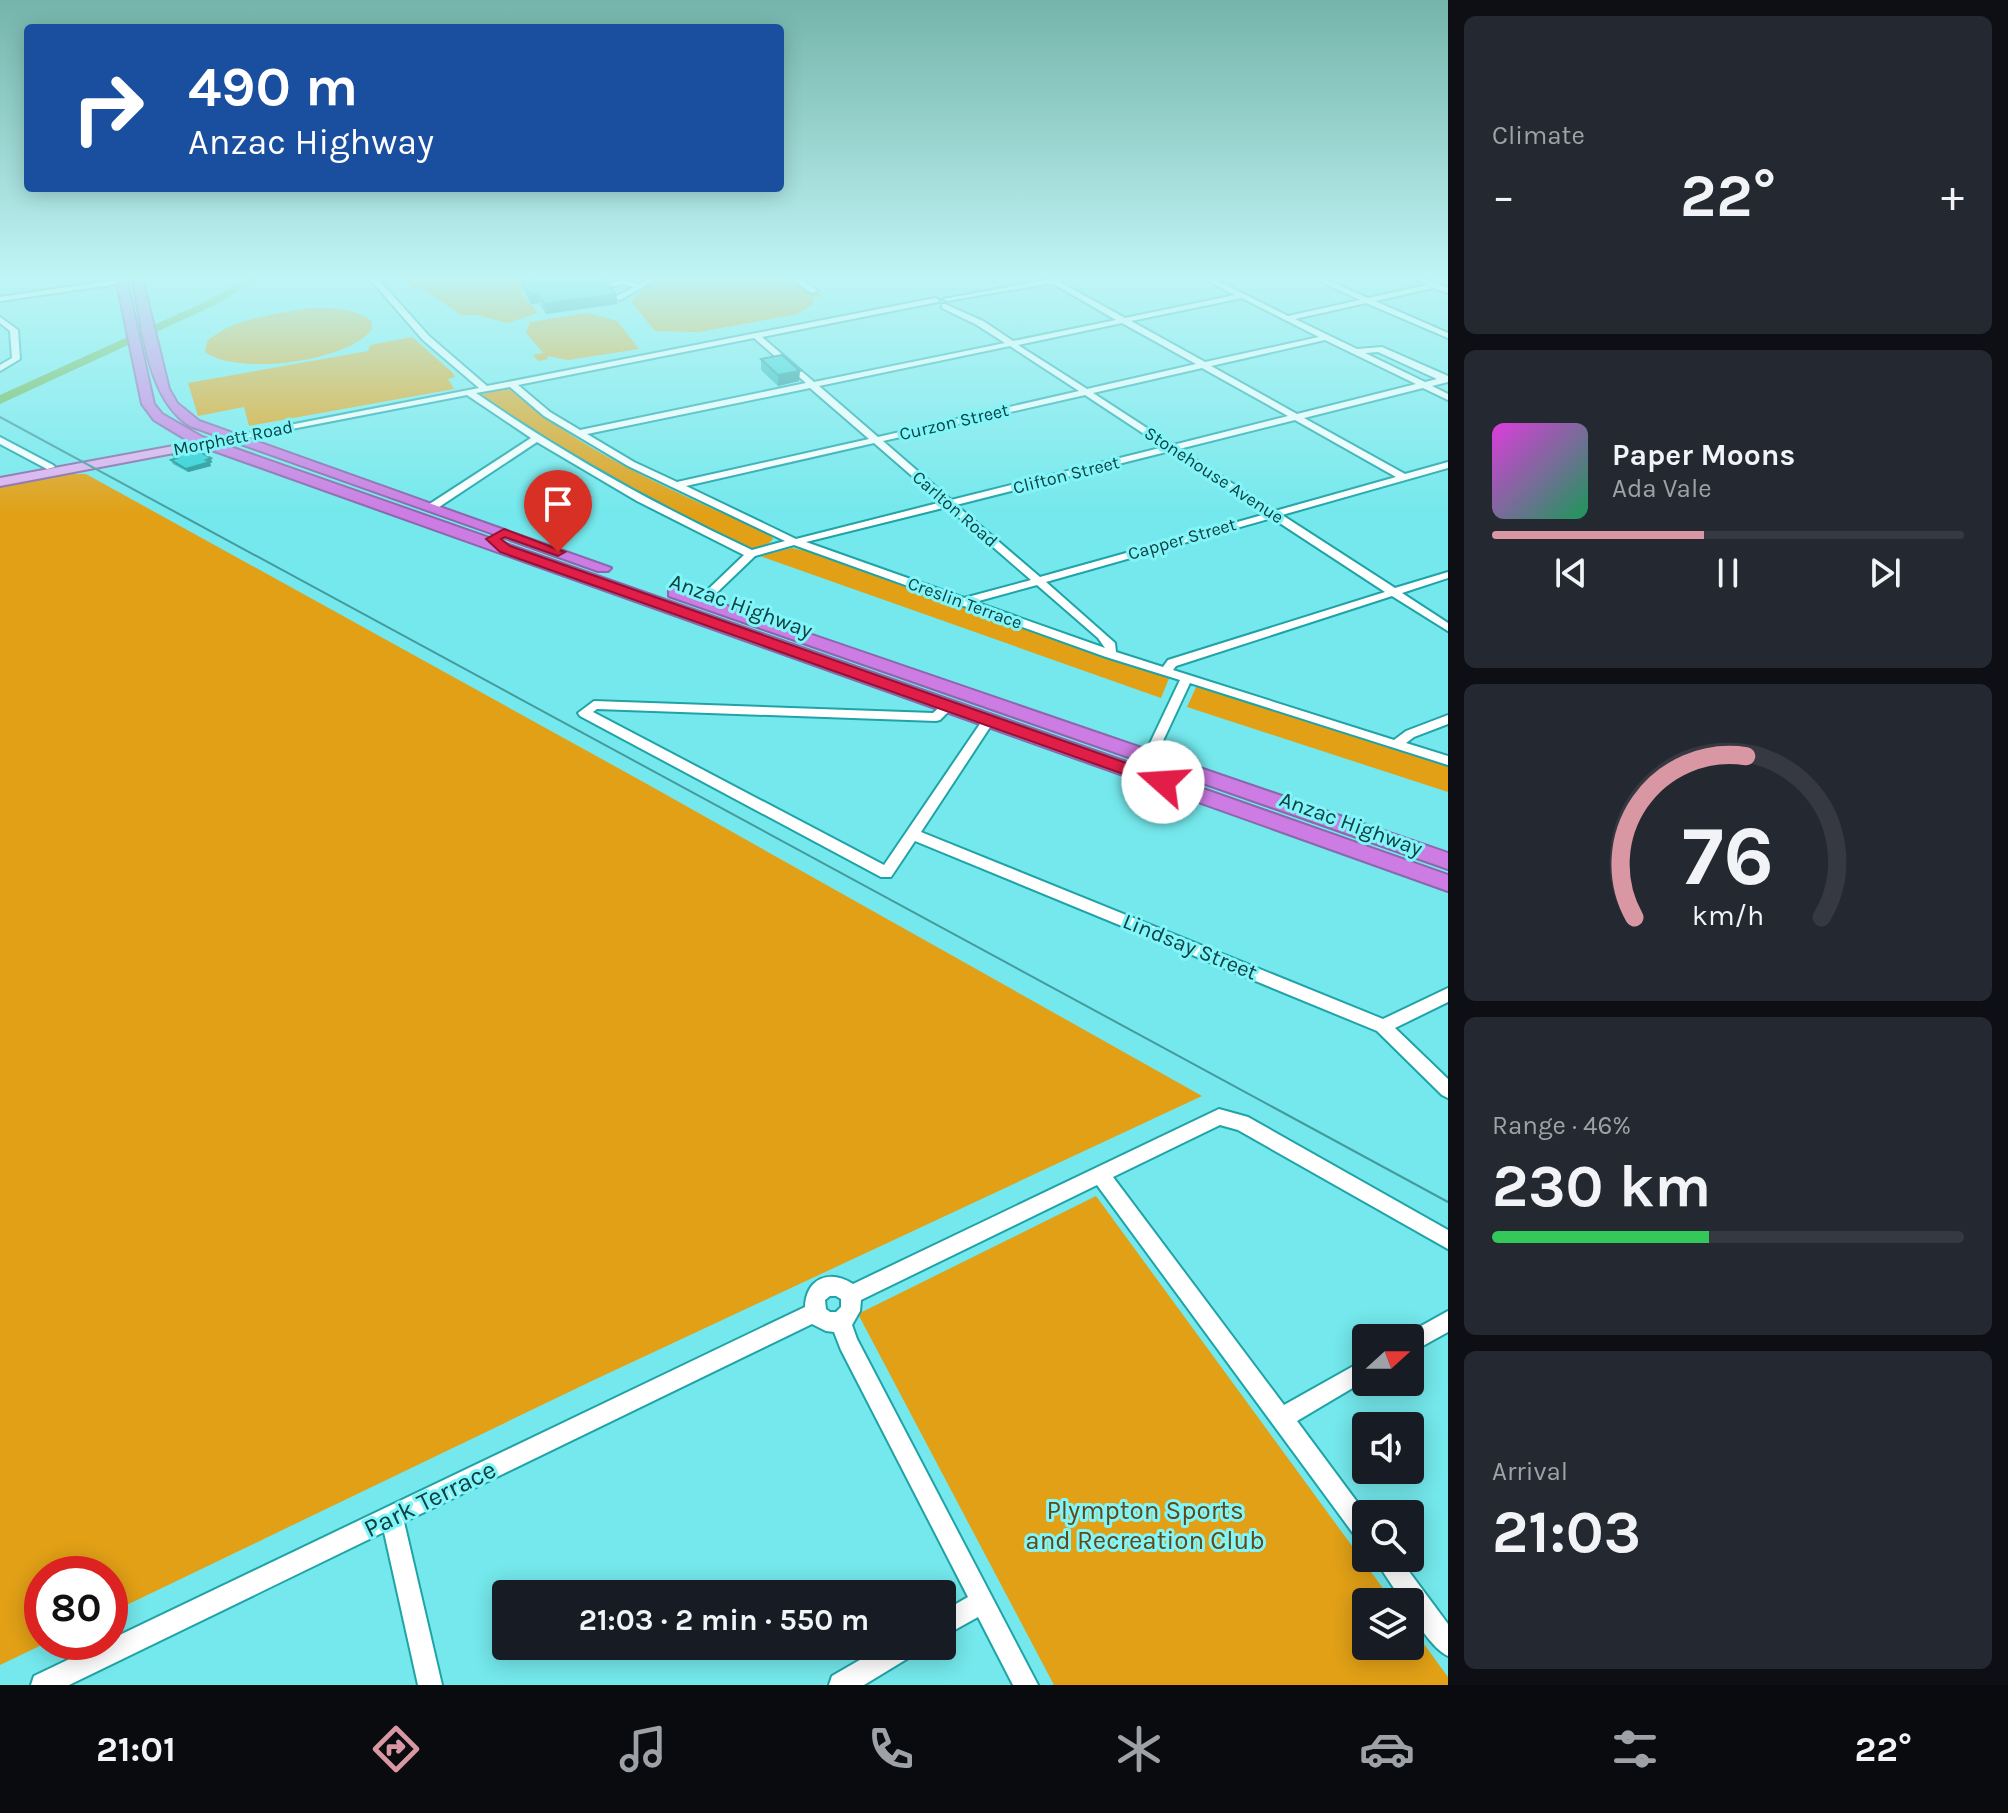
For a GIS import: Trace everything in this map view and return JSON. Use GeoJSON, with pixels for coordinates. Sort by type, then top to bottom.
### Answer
{"type":"FeatureCollection","features":[{"type":"Feature","properties":{"kind":"highway","name":"Anzac Highway"},"geometry":{"type":"LineString","coordinates":[[136,357],[148,404],[173,427],[466,527],[757,637],[780,637],[1039,720],[1077,742],[1448,883]]}},
{"type":"Feature","properties":{"kind":"highway","name":"Anzac Highway"},"geometry":{"type":"LineString","coordinates":[[155,357],[167,400],[176,411],[215,439],[250,445],[432,507],[466,527]]}},
{"type":"Feature","properties":{"kind":"highway"},"geometry":{"type":"LineString","coordinates":[[141,380],[159,377]]}},
{"type":"Feature","properties":{"kind":"highway"},"geometry":{"type":"LineString","coordinates":[[250,445],[258,435],[268,432]]}},
{"type":"Feature","properties":{"kind":"highway","name":"Anzac Highway"},"geometry":{"type":"LineString","coordinates":[[504,541],[748,618],[780,637],[988,721],[1048,741],[1077,742],[1149,758],[1448,861]]}},
{"type":"Feature","properties":{"kind":"highway"},"geometry":{"type":"LineString","coordinates":[[748,618],[761,630],[757,637]]}},
{"type":"Feature","properties":{"kind":"highway"},"geometry":{"type":"LineString","coordinates":[[1039,720],[1054,732],[1048,741]]}},
{"type":"Feature","properties":{"kind":"main road"},"geometry":{"type":"LineString","coordinates":[[136,451],[170,439],[173,427]]}},
{"type":"Feature","properties":{"kind":"main road","name":"Morphett Road"},"geometry":{"type":"LineString","coordinates":[[0,476],[215,439]]}},
{"type":"Feature","properties":{"kind":"main road","name":"Morphett Road"},"geometry":{"type":"LineString","coordinates":[[0,482],[215,439]]}},
{"type":"Feature","properties":{"kind":"street"},"geometry":{"type":"LineString","coordinates":[[0,369],[16,357]]}},
{"type":"Feature","properties":{"kind":"street"},"geometry":{"type":"LineString","coordinates":[[448,357],[484,388]]}},
{"type":"Feature","properties":{"kind":"street","name":"Morphett Road"},"geometry":{"type":"LineString","coordinates":[[215,439],[648,357]]}},
{"type":"Feature","properties":{"kind":"street","name":"Carlton Road"},"geometry":{"type":"LineString","coordinates":[[781,357],[1102,636],[1111,645],[1110,654]]}},
{"type":"Feature","properties":{"kind":"street"},"geometry":{"type":"LineString","coordinates":[[578,433],[948,357]]}},
{"type":"Feature","properties":{"kind":"street","name":"Stonehouse Avenue"},"geometry":{"type":"LineString","coordinates":[[1031,357],[1448,628]]}},
{"type":"Feature","properties":{"kind":"street"},"geometry":{"type":"LineString","coordinates":[[1188,357],[1403,477]]}},
{"type":"Feature","properties":{"kind":"street","name":"Curzon Street"},"geometry":{"type":"LineString","coordinates":[[674,486],[1244,357]]}},
{"type":"Feature","properties":{"kind":"street"},"geometry":{"type":"LineString","coordinates":[[1366,357],[1448,397]]}},
{"type":"Feature","properties":{"kind":"street"},"geometry":{"type":"LineString","coordinates":[[1396,357],[1447,380]]}},
{"type":"Feature","properties":{"kind":"street","name":"Clifton Street"},"geometry":{"type":"LineString","coordinates":[[701,602],[751,554],[1447,380]]}},
{"type":"Feature","properties":{"kind":"street","name":"Creslin Terrace"},"geometry":{"type":"LineString","coordinates":[[511,383],[539,408],[578,433],[674,486],[795,542],[1110,654],[1448,761]]}},
{"type":"Feature","properties":{"kind":"street"},"geometry":{"type":"LineString","coordinates":[[466,391],[535,439],[622,491],[751,554]]}},
{"type":"Feature","properties":{"kind":"street","name":"Morphett Road"},"geometry":{"type":"LineString","coordinates":[[215,439],[268,432],[466,391]]}},
{"type":"Feature","properties":{"kind":"street"},"geometry":{"type":"LineString","coordinates":[[432,507],[535,439]]}},
{"type":"Feature","properties":{"kind":"street"},"geometry":{"type":"LineString","coordinates":[[0,440],[50,467]]}},
{"type":"Feature","properties":{"kind":"street","name":"Capper Street"},"geometry":{"type":"LineString","coordinates":[[963,602],[1448,465]]}},
{"type":"Feature","properties":{"kind":"street"},"geometry":{"type":"LineString","coordinates":[[1166,671],[1172,663],[1448,575]]}},
{"type":"Feature","properties":{"kind":"street"},"geometry":{"type":"LineString","coordinates":[[1149,758],[1187,678]]}},
{"type":"Feature","properties":{"kind":"street"},"geometry":{"type":"LineString","coordinates":[[947,707],[936,717],[594,705],[584,713],[886,873],[988,721]]}},
{"type":"Feature","properties":{"kind":"street"},"geometry":{"type":"LineString","coordinates":[[1396,745],[1410,734],[1448,719]]}},
{"type":"Feature","properties":{"kind":"street","name":"Lindsay Street"},"geometry":{"type":"LineString","coordinates":[[912,834],[1383,1026],[1448,1090]]}},
{"type":"Feature","properties":{"kind":"street"},"geometry":{"type":"LineString","coordinates":[[1383,1026],[1448,995]]}},
{"type":"Feature","properties":{"kind":"street"},"geometry":{"type":"LineString","coordinates":[[849,1296],[1219,1117],[1242,1123],[1448,1240]]}},
{"type":"Feature","properties":{"kind":"street"},"geometry":{"type":"LineString","coordinates":[[1101,1175],[1352,1513]]}},
{"type":"Feature","properties":{"kind":"street"},"geometry":{"type":"LineString","coordinates":[[826,1286],[841,1288],[849,1296],[852,1308],[841,1322],[828,1322],[817,1311],[815,1299],[826,1286]]}},
{"type":"Feature","properties":{"kind":"street","name":"Park Terrace"},"geometry":{"type":"LineString","coordinates":[[43,1685],[817,1311]]}},
{"type":"Feature","properties":{"kind":"street"},"geometry":{"type":"LineString","coordinates":[[1424,1335],[1448,1321]]}},
{"type":"Feature","properties":{"kind":"street"},"geometry":{"type":"LineString","coordinates":[[841,1322],[848,1343],[1026,1685]]}},
{"type":"Feature","properties":{"kind":"street"},"geometry":{"type":"LineString","coordinates":[[1282,1418],[1352,1377]]}},
{"type":"Feature","properties":{"kind":"street"},"geometry":{"type":"LineString","coordinates":[[392,1517],[430,1685]]}},
{"type":"Feature","properties":{"kind":"street"},"geometry":{"type":"LineString","coordinates":[[1395,1572],[1448,1644]]}},
{"type":"Feature","properties":{"kind":"street"},"geometry":{"type":"LineString","coordinates":[[956,1617],[983,1601]]}},
{"type":"Feature","properties":{"kind":"street"},"geometry":{"type":"LineString","coordinates":[[841,1685],[883,1660]]}},
{"type":"Feature","properties":{"kind":"green space"},"geometry":{"type":"Polygon","coordinates":[[[215,357],[318,357],[266,364],[215,357]]]}},
{"type":"Feature","properties":{"kind":"green space"},"geometry":{"type":"Polygon","coordinates":[[[336,357],[434,357],[455,377],[448,379],[454,389],[249,426],[244,407],[198,416],[188,383],[336,357]]]}},
{"type":"Feature","properties":{"kind":"green space"},"geometry":{"type":"Polygon","coordinates":[[[534,357],[548,359],[538,361],[534,357]]]}},
{"type":"Feature","properties":{"kind":"green space"},"geometry":{"type":"Polygon","coordinates":[[[550,357],[590,357],[568,360],[550,357]]]}},
{"type":"Feature","properties":{"kind":"green space"},"geometry":{"type":"Polygon","coordinates":[[[510,388],[566,432],[599,452],[669,489],[770,534],[773,539],[766,546],[747,551],[613,484],[475,395],[510,388]]]}},
{"type":"Feature","properties":{"kind":"green space"},"geometry":{"type":"Polygon","coordinates":[[[60,474],[86,474],[1202,1096],[596,1379],[128,1604],[128,1556],[24,1556],[24,1654],[0,1665],[0,486],[60,474]]]}},
{"type":"Feature","properties":{"kind":"green space"},"geometry":{"type":"Polygon","coordinates":[[[792,548],[1170,676],[1161,698],[760,556],[792,548]]]}},
{"type":"Feature","properties":{"kind":"green space"},"geometry":{"type":"Polygon","coordinates":[[[1197,685],[1448,765],[1448,792],[1187,707],[1197,685]]]}},
{"type":"Feature","properties":{"kind":"green space","name":"Plympton Sports and Recreation Club"},"geometry":{"type":"Polygon","coordinates":[[[1096,1196],[1352,1546],[1352,1572],[1371,1572],[1383,1588],[1352,1588],[1352,1660],[1424,1660],[1424,1644],[1448,1677],[1448,1685],[1054,1685],[858,1314],[1096,1196]]]}},
{"type":"Feature","properties":{"kind":"building"},"geometry":{"type":"Polygon","coordinates":[[[784,357],[800,371],[778,375],[761,359],[784,357]]]}},
{"type":"Feature","properties":{"kind":"building"},"geometry":{"type":"Polygon","coordinates":[[[195,449],[211,458],[206,460],[210,462],[186,469],[171,460],[177,458],[173,455],[195,449]]]}},
{"type":"Feature","properties":{"kind":"waterway"},"geometry":{"type":"LineString","coordinates":[[0,400],[94,357]]}},
{"type":"Feature","properties":{"kind":"tram line"},"geometry":{"type":"LineString","coordinates":[[0,417],[1448,1202]]}},
{"type":"Feature","properties":{"kind":"route"},"geometry":{"type":"LineString","coordinates":[[558,552],[504,533],[492,539],[505,549],[1163,782]]}}]}
